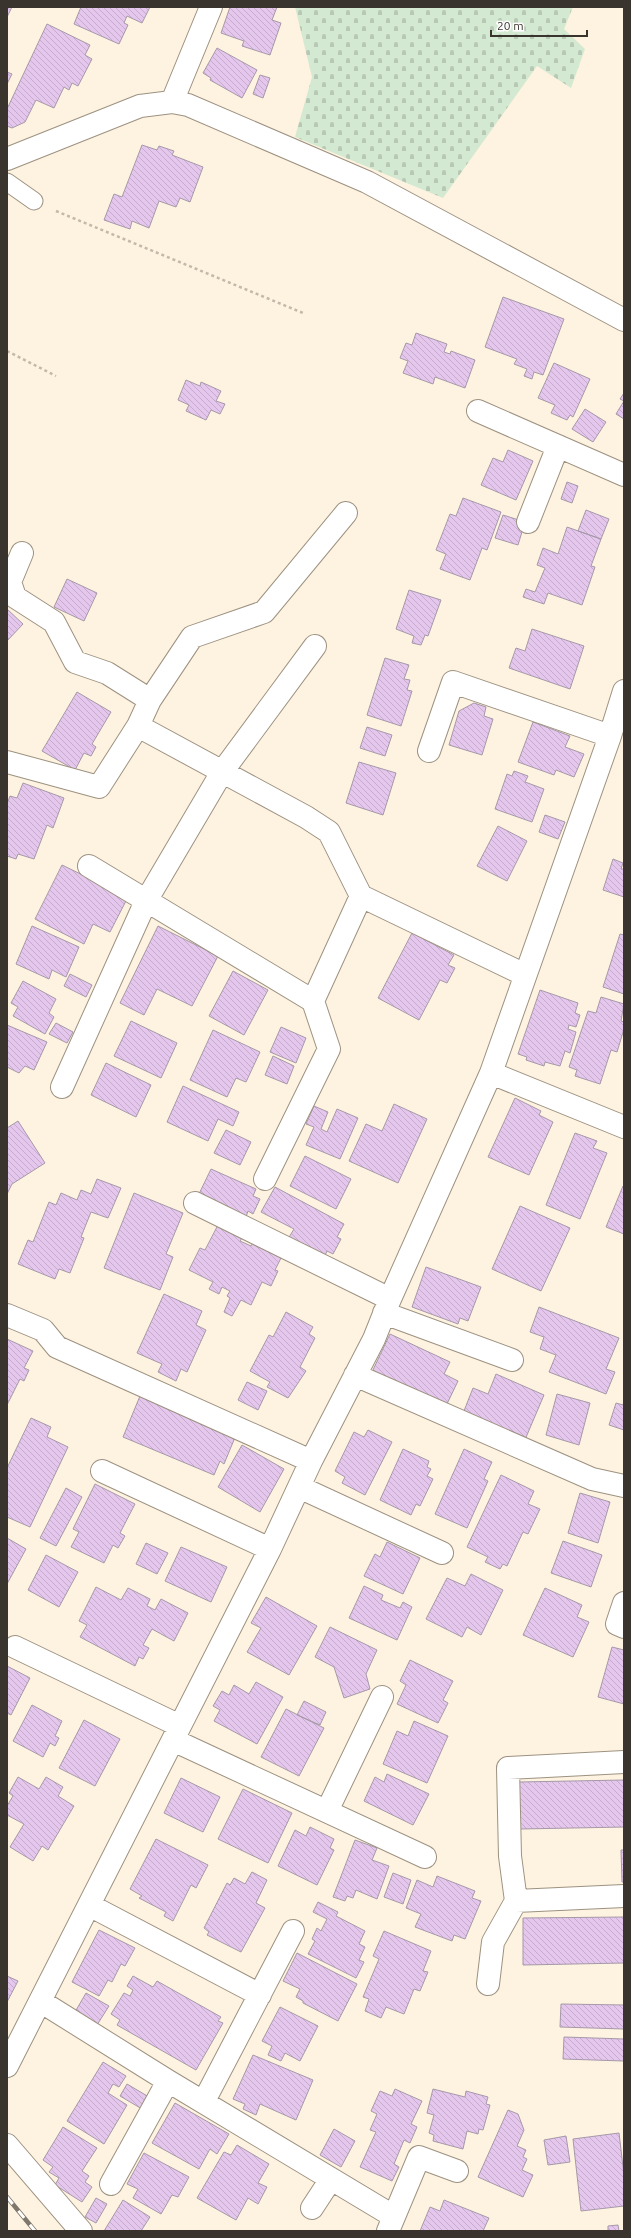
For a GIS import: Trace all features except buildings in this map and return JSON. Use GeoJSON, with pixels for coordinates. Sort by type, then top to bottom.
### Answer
{"type":"FeatureCollection","features":[{"type":"Feature","properties":{"kind":"street"},"geometry":{"type":"LineString","coordinates":[[172,102],[211,7]]}},
{"type":"Feature","properties":{"kind":"street"},"geometry":{"type":"LineString","coordinates":[[7,159],[140,106],[172,102],[188,105],[367,182],[624,320]]}},
{"type":"Feature","properties":{"kind":"street"},"geometry":{"type":"LineString","coordinates":[[478,411],[624,475]]}},
{"type":"Feature","properties":{"kind":"street"},"geometry":{"type":"LineString","coordinates":[[528,522],[558,446]]}},
{"type":"Feature","properties":{"kind":"street"},"geometry":{"type":"LineString","coordinates":[[7,762],[99,787],[138,726],[150,700],[192,637],[264,612],[346,513]]}},
{"type":"Feature","properties":{"kind":"street"},"geometry":{"type":"LineString","coordinates":[[22,553],[10,582],[15,597],[54,622],[75,662],[107,673],[150,700]]}},
{"type":"Feature","properties":{"kind":"street"},"geometry":{"type":"LineString","coordinates":[[62,1087],[146,901],[222,772],[315,646]]}},
{"type":"Feature","properties":{"kind":"street"},"geometry":{"type":"LineString","coordinates":[[429,751],[453,682],[610,736]]}},
{"type":"Feature","properties":{"kind":"street"},"geometry":{"type":"LineString","coordinates":[[7,2066],[270,1549],[311,1461],[355,1375],[387,1306],[491,1073],[610,736],[624,691]]}},
{"type":"Feature","properties":{"kind":"street"},"geometry":{"type":"LineString","coordinates":[[138,726],[306,817],[329,832],[361,896],[525,975]]}},
{"type":"Feature","properties":{"kind":"street"},"geometry":{"type":"LineString","coordinates":[[89,866],[313,1001],[329,1049],[265,1179]]}},
{"type":"Feature","properties":{"kind":"street"},"geometry":{"type":"LineString","coordinates":[[313,1001],[361,896]]}},
{"type":"Feature","properties":{"kind":"street"},"geometry":{"type":"LineString","coordinates":[[491,1073],[624,1127]]}},
{"type":"Feature","properties":{"kind":"street"},"geometry":{"type":"LineString","coordinates":[[195,1203],[387,1306],[512,1360]]}},
{"type":"Feature","properties":{"kind":"street"},"geometry":{"type":"LineString","coordinates":[[7,1316],[43,1330],[57,1347],[311,1461]]}},
{"type":"Feature","properties":{"kind":"street"},"geometry":{"type":"LineString","coordinates":[[355,1375],[592,1480],[624,1486]]}},
{"type":"Feature","properties":{"kind":"street"},"geometry":{"type":"LineString","coordinates":[[102,1471],[270,1549]]}},
{"type":"Feature","properties":{"kind":"street"},"geometry":{"type":"LineString","coordinates":[[299,1487],[442,1553]]}},
{"type":"Feature","properties":{"kind":"street"},"geometry":{"type":"LineString","coordinates":[[624,1603],[617,1624],[624,1627]]}},
{"type":"Feature","properties":{"kind":"street"},"geometry":{"type":"LineString","coordinates":[[15,1647],[327,1811],[425,1857]]}},
{"type":"Feature","properties":{"kind":"street"},"geometry":{"type":"LineString","coordinates":[[327,1811],[382,1696]]}},
{"type":"Feature","properties":{"kind":"street"},"geometry":{"type":"LineString","coordinates":[[488,1984],[493,1942],[516,1901],[510,1856],[508,1768],[624,1762]]}},
{"type":"Feature","properties":{"kind":"street"},"geometry":{"type":"LineString","coordinates":[[516,1901],[624,1896]]}},
{"type":"Feature","properties":{"kind":"street"},"geometry":{"type":"LineString","coordinates":[[89,1905],[260,1995]]}},
{"type":"Feature","properties":{"kind":"street"},"geometry":{"type":"LineString","coordinates":[[204,2101],[293,1931]]}},
{"type":"Feature","properties":{"kind":"street"},"geometry":{"type":"LineString","coordinates":[[40,2001],[168,2081],[204,2101],[331,2179],[390,2223],[419,2157],[457,2171]]}},
{"type":"Feature","properties":{"kind":"street"},"geometry":{"type":"LineString","coordinates":[[111,2184],[168,2081]]}},
{"type":"Feature","properties":{"kind":"street"},"geometry":{"type":"LineString","coordinates":[[7,2145],[81,2231]]}},
{"type":"Feature","properties":{"kind":"street"},"geometry":{"type":"LineString","coordinates":[[312,2208],[331,2179]]}},
{"type":"Feature","properties":{"kind":"lane"},"geometry":{"type":"LineString","coordinates":[[7,182],[34,201]]}},
{"type":"Feature","properties":{"kind":"path"},"geometry":{"type":"LineString","coordinates":[[34,201],[303,313]]}},
{"type":"Feature","properties":{"kind":"path"},"geometry":{"type":"LineString","coordinates":[[7,351],[56,376]]}},
{"type":"Feature","properties":{"kind":"green space"},"geometry":{"type":"Polygon","coordinates":[[[295,7],[573,7],[564,29],[585,49],[571,88],[537,66],[443,198],[295,137],[312,77],[295,7]]]}},
{"type":"Feature","properties":{"kind":"railway"},"geometry":{"type":"LineString","coordinates":[[7,2197],[35,2231]]}}]}
